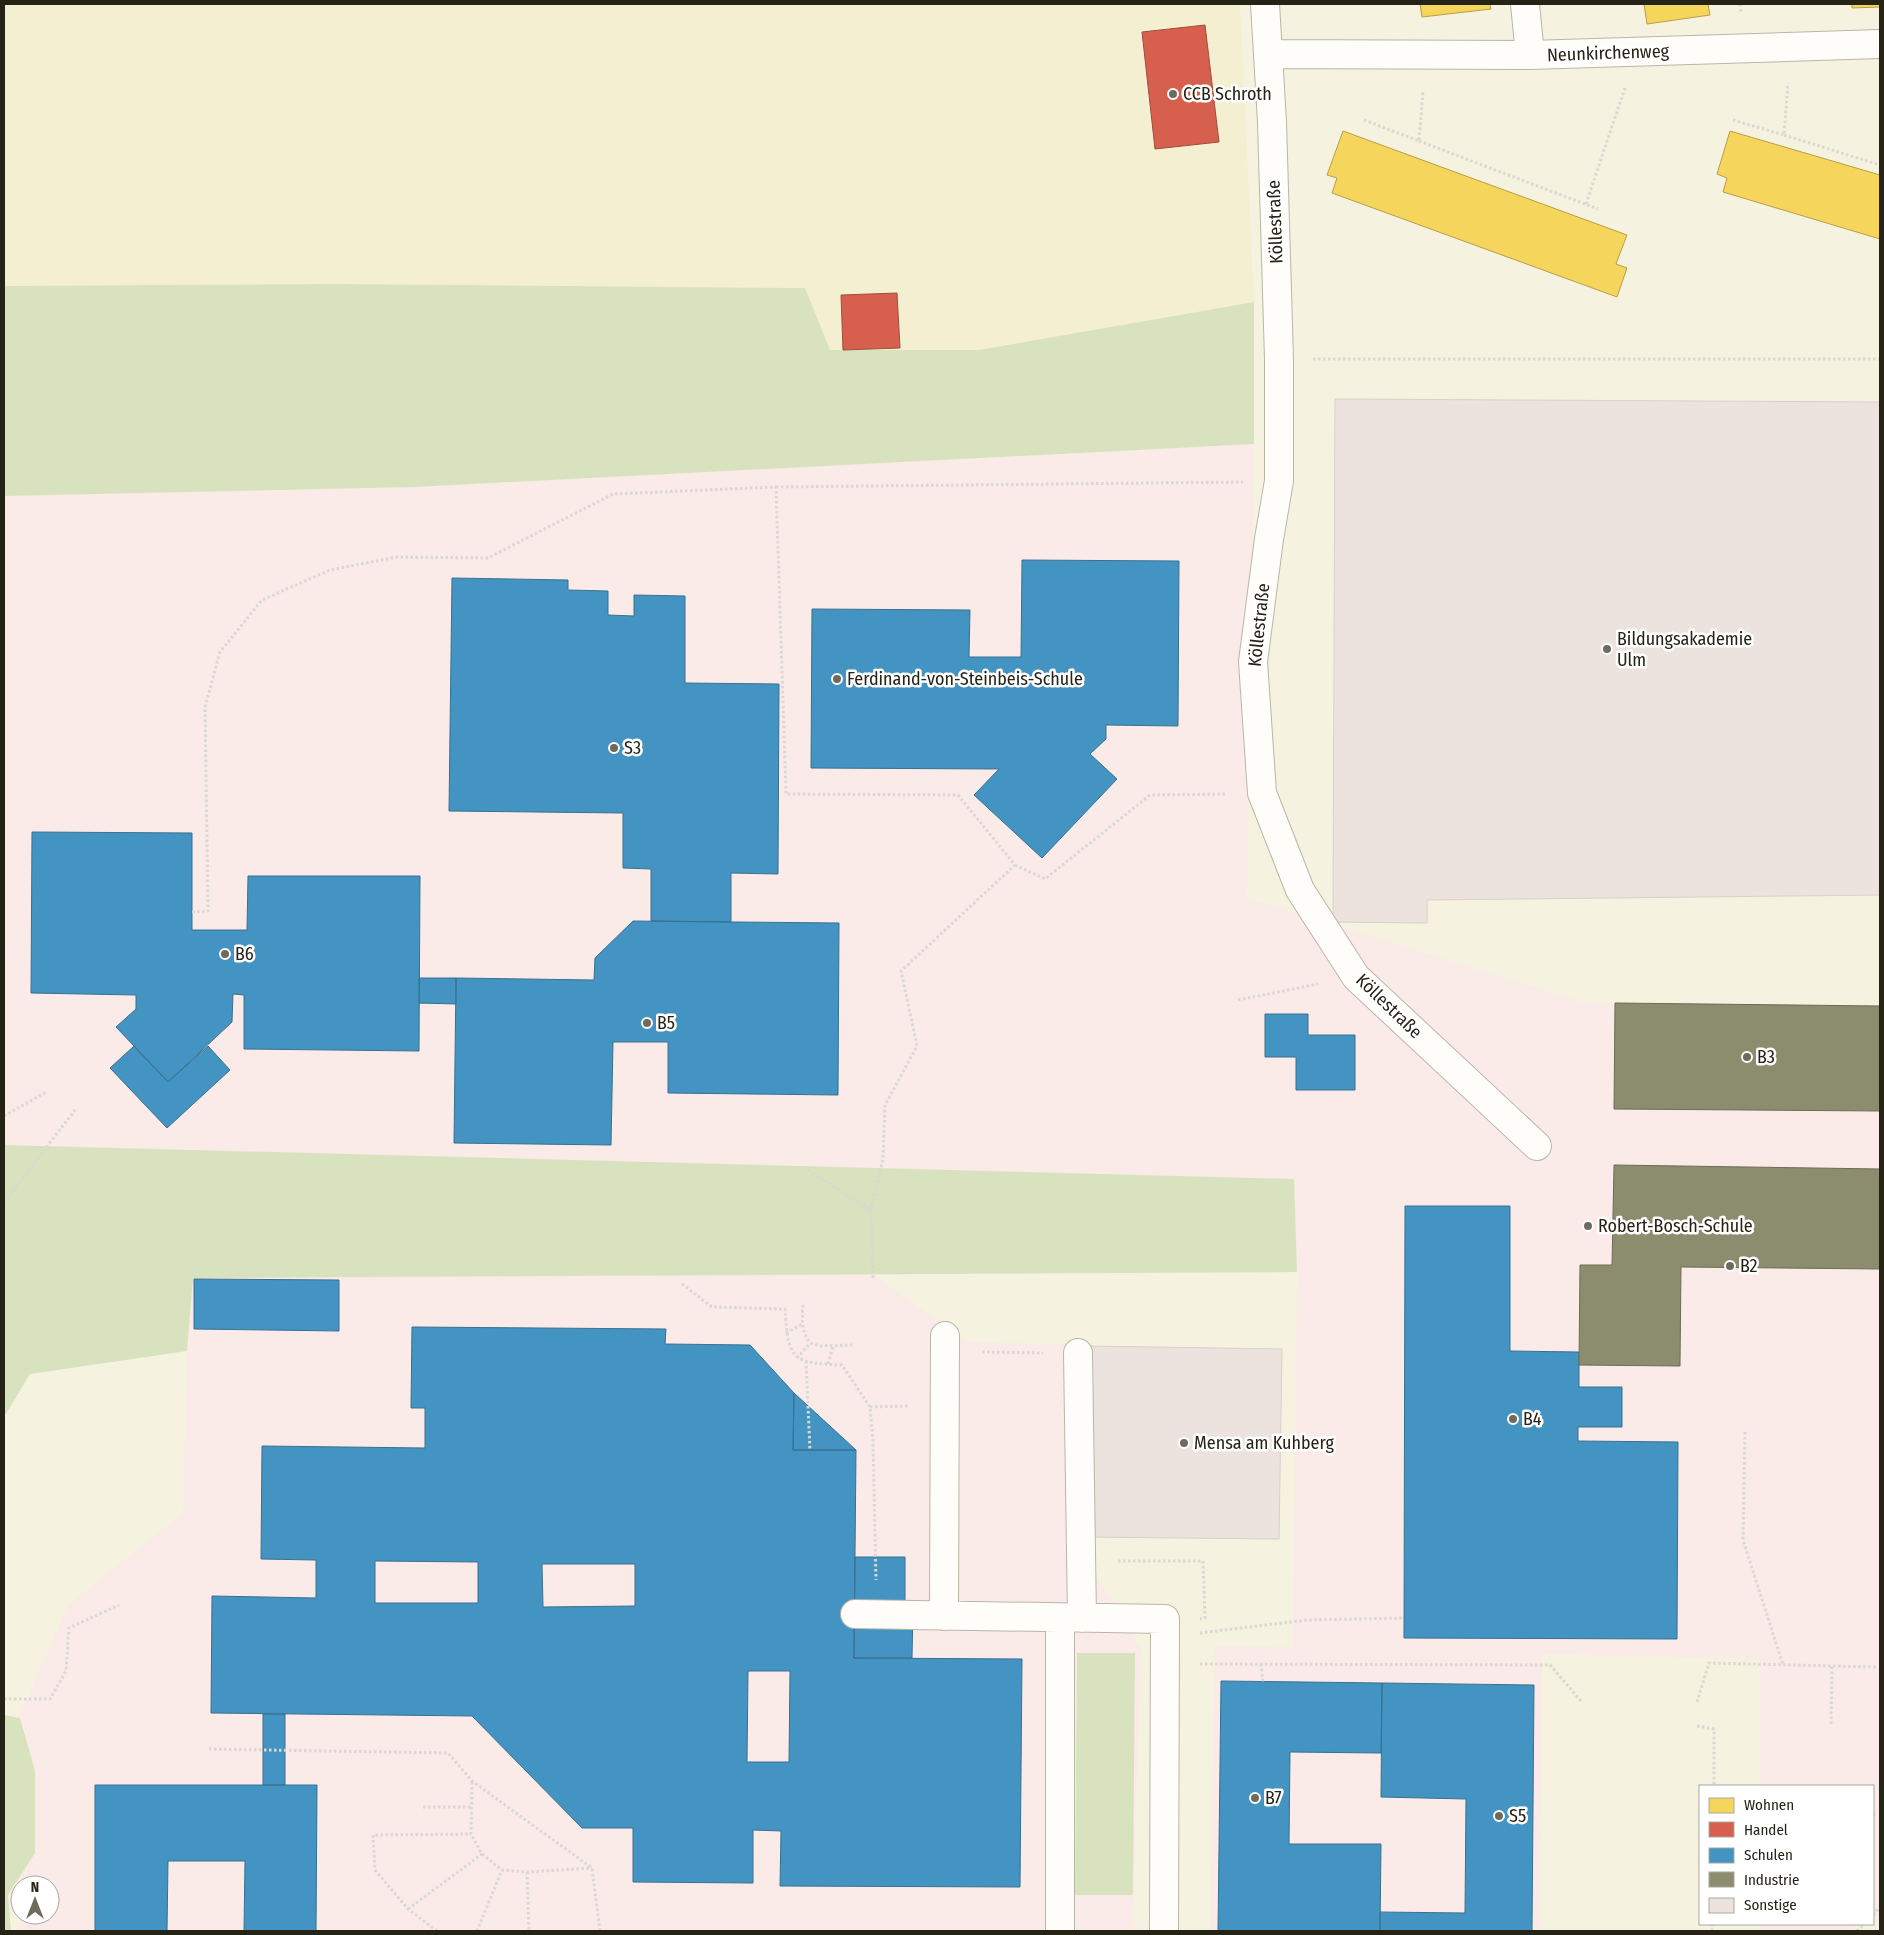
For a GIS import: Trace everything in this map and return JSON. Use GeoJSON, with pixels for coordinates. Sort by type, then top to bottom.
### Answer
{"type":"FeatureCollection","features":[{"type":"Feature","properties":{"kind":"street","name":"Köllestraße"},"geometry":{"type":"LineString","coordinates":[[1265,4],[1279,359],[1279,481],[1269,539],[1253,662],[1262,793],[1300,890],[1356,977],[1537,1146]]}},
{"type":"Feature","properties":{"kind":"street"},"geometry":{"type":"LineString","coordinates":[[1525,4],[1530,55]]}},
{"type":"Feature","properties":{"kind":"street","name":"Neunkirchenweg"},"geometry":{"type":"LineString","coordinates":[[1268,54],[1530,55],[1880,44]]}},
{"type":"Feature","properties":{"kind":"street"},"geometry":{"type":"LineString","coordinates":[[944,1616],[945,1336]]}},
{"type":"Feature","properties":{"kind":"street"},"geometry":{"type":"LineString","coordinates":[[1060,1931],[1071,1618],[1082,1561],[1078,1353]]}},
{"type":"Feature","properties":{"kind":"street"},"geometry":{"type":"LineString","coordinates":[[866,1615],[1165,1619],[1164,1931]]}},
{"type":"Feature","properties":{"kind":"path"},"geometry":{"type":"LineString","coordinates":[[1784,135],[1791,48]]}},
{"type":"Feature","properties":{"kind":"path"},"geometry":{"type":"LineString","coordinates":[[1586,204],[1637,52]]}},
{"type":"Feature","properties":{"kind":"path"},"geometry":{"type":"LineString","coordinates":[[1419,141],[1426,55]]}},
{"type":"Feature","properties":{"kind":"path"},"geometry":{"type":"LineString","coordinates":[[1364,120],[1598,209]]}},
{"type":"Feature","properties":{"kind":"path"},"geometry":{"type":"LineString","coordinates":[[1733,120],[1880,165]]}},
{"type":"Feature","properties":{"kind":"path"},"geometry":{"type":"LineString","coordinates":[[1279,359],[1880,359]]}},
{"type":"Feature","properties":{"kind":"path"},"geometry":{"type":"LineString","coordinates":[[192,912],[208,912],[205,707],[220,652],[262,600],[330,570],[396,557],[488,558],[613,494],[776,487],[1279,481]]}},
{"type":"Feature","properties":{"kind":"path"},"geometry":{"type":"LineString","coordinates":[[776,487],[786,794],[958,795],[1015,865],[1045,879],[1150,795],[1262,793]]}},
{"type":"Feature","properties":{"kind":"path"},"geometry":{"type":"LineString","coordinates":[[872,1280],[871,1210],[883,1159],[885,1105],[918,1046],[901,971],[1015,865]]}},
{"type":"Feature","properties":{"kind":"path"},"geometry":{"type":"LineString","coordinates":[[1238,1000],[1356,977]]}},
{"type":"Feature","properties":{"kind":"path"},"geometry":{"type":"LineString","coordinates":[[4,1116],[46,1092]]}},
{"type":"Feature","properties":{"kind":"path"},"geometry":{"type":"LineString","coordinates":[[4,1203],[75,1110]]}},
{"type":"Feature","properties":{"kind":"path"},"geometry":{"type":"LineString","coordinates":[[808,1170],[871,1210]]}},
{"type":"Feature","properties":{"kind":"path"},"geometry":{"type":"LineString","coordinates":[[682,1284],[712,1307],[785,1309],[786,1334],[791,1351],[797,1358],[815,1364],[842,1365],[870,1407],[874,1481],[866,1615]]}},
{"type":"Feature","properties":{"kind":"path"},"geometry":{"type":"LineString","coordinates":[[803,1305],[802,1324],[805,1336],[810,1343],[820,1346],[853,1345]]}},
{"type":"Feature","properties":{"kind":"path"},"geometry":{"type":"LineString","coordinates":[[786,1334],[802,1324]]}},
{"type":"Feature","properties":{"kind":"path"},"geometry":{"type":"LineString","coordinates":[[797,1358],[810,1343]]}},
{"type":"Feature","properties":{"kind":"path"},"geometry":{"type":"LineString","coordinates":[[828,1364],[833,1346]]}},
{"type":"Feature","properties":{"kind":"path"},"geometry":{"type":"LineString","coordinates":[[999,1353],[1078,1353]]}},
{"type":"Feature","properties":{"kind":"path"},"geometry":{"type":"LineString","coordinates":[[806,1361],[810,1450]]}},
{"type":"Feature","properties":{"kind":"path"},"geometry":{"type":"LineString","coordinates":[[870,1407],[913,1406]]}},
{"type":"Feature","properties":{"kind":"path"},"geometry":{"type":"LineString","coordinates":[[1745,1432],[1743,1540],[1783,1665]]}},
{"type":"Feature","properties":{"kind":"path"},"geometry":{"type":"LineString","coordinates":[[1082,1561],[1203,1561]]}},
{"type":"Feature","properties":{"kind":"path"},"geometry":{"type":"LineString","coordinates":[[4,1699],[50,1699],[66,1672],[69,1628],[119,1605]]}},
{"type":"Feature","properties":{"kind":"path"},"geometry":{"type":"LineString","coordinates":[[1165,1651],[1307,1620],[1404,1618]]}},
{"type":"Feature","properties":{"kind":"path"},"geometry":{"type":"LineString","coordinates":[[1165,1651],[1261,1664],[1550,1665],[1580,1701]]}},
{"type":"Feature","properties":{"kind":"path"},"geometry":{"type":"LineString","coordinates":[[1697,1702],[1709,1662],[1876,1667]]}},
{"type":"Feature","properties":{"kind":"path"},"geometry":{"type":"LineString","coordinates":[[1261,1664],[1263,1682]]}},
{"type":"Feature","properties":{"kind":"path"},"geometry":{"type":"LineString","coordinates":[[1831,1724],[1832,1666]]}},
{"type":"Feature","properties":{"kind":"path"},"geometry":{"type":"LineString","coordinates":[[1697,1726],[1714,1729],[1714,1785]]}},
{"type":"Feature","properties":{"kind":"path"},"geometry":{"type":"LineString","coordinates":[[209,1749],[448,1753],[472,1781],[592,1868],[600,1931]]}},
{"type":"Feature","properties":{"kind":"path"},"geometry":{"type":"LineString","coordinates":[[472,1781],[471,1834],[482,1854],[502,1870],[527,1872],[592,1868]]}},
{"type":"Feature","properties":{"kind":"path"},"geometry":{"type":"LineString","coordinates":[[423,1807],[471,1807]]}},
{"type":"Feature","properties":{"kind":"path"},"geometry":{"type":"LineString","coordinates":[[437,1931],[408,1909],[375,1870],[373,1835],[471,1834]]}},
{"type":"Feature","properties":{"kind":"path"},"geometry":{"type":"LineString","coordinates":[[408,1909],[482,1854]]}},
{"type":"Feature","properties":{"kind":"path"},"geometry":{"type":"LineString","coordinates":[[477,1931],[502,1870]]}},
{"type":"Feature","properties":{"kind":"path"},"geometry":{"type":"LineString","coordinates":[[527,1872],[529,1931]]}},
{"type":"Feature","properties":{"kind":"shaded area"},"geometry":{"type":"Polygon","coordinates":[[[4,4],[1240,4],[1254,302],[979,350],[829,350],[804,288],[335,284],[4,286],[4,4]]]}},
{"type":"Feature","properties":{"kind":"shaded area","name":"Robert-Bosch-Schule"},"geometry":{"type":"Polygon","coordinates":[[[1254,444],[1247,898],[1586,1003],[1880,1005],[1880,1916],[1874,1919],[1874,1785],[1760,1785],[1760,1659],[1542,1654],[1540,1931],[1210,1931],[1215,1646],[1293,1647],[1297,1272],[1294,1179],[4,1145],[4,496],[414,487],[1254,444]]]}},
{"type":"Feature","properties":{"kind":"shaded area"},"geometry":{"type":"Polygon","coordinates":[[[851,1258],[967,1342],[1068,1344],[1066,1525],[1141,1650],[1132,1931],[21,1931],[20,1925],[60,1925],[60,1875],[15,1875],[4,1778],[4,1751],[68,1605],[183,1513],[187,1351],[192,1278],[851,1258]]]}},
{"type":"Feature","properties":{"kind":"shaded area"},"geometry":{"type":"Polygon","coordinates":[[[1760,1925],[1858,1925],[1841,1931],[1760,1931],[1760,1925]]]}},
{"type":"Feature","properties":{"kind":"green space"},"geometry":{"type":"Polygon","coordinates":[[[335,284],[805,288],[830,350],[979,350],[1254,302],[1254,444],[414,487],[4,496],[4,286],[335,284]]]}},
{"type":"Feature","properties":{"kind":"green space"},"geometry":{"type":"Polygon","coordinates":[[[4,1145],[1294,1179],[1297,1272],[193,1278],[187,1351],[30,1374],[4,1417],[4,1145]]]}},
{"type":"Feature","properties":{"kind":"green space"},"geometry":{"type":"Polygon","coordinates":[[[1077,1653],[1135,1653],[1133,1895],[1075,1895],[1077,1653]]]}},
{"type":"Feature","properties":{"kind":"green space"},"geometry":{"type":"Polygon","coordinates":[[[4,1715],[20,1718],[35,1771],[35,1853],[21,1875],[10,1875],[10,1892],[8,1895],[11,1931],[4,1931],[4,1715]]]}},
{"type":"Feature","properties":{"kind":"building: Wohnen"},"geometry":{"type":"Polygon","coordinates":[[[1420,4],[1490,4],[1491,9],[1422,17],[1420,4]]]}},
{"type":"Feature","properties":{"kind":"building: Wohnen"},"geometry":{"type":"Polygon","coordinates":[[[1644,4],[1708,4],[1710,15],[1647,24],[1644,4]]]}},
{"type":"Feature","properties":{"kind":"building: Wohnen"},"geometry":{"type":"Polygon","coordinates":[[[1852,4],[1880,4],[1880,7],[1852,8],[1852,4]]]}},
{"type":"Feature","properties":{"kind":"building: Wohnen"},"geometry":{"type":"Polygon","coordinates":[[[1343,131],[1627,235],[1616,264],[1627,268],[1617,297],[1332,193],[1337,178],[1327,175],[1343,131]]]}},
{"type":"Feature","properties":{"kind":"building: Wohnen"},"geometry":{"type":"Polygon","coordinates":[[[1730,131],[1880,175],[1880,239],[1723,192],[1727,178],[1717,174],[1730,131]]]}},
{"type":"Feature","properties":{"kind":"building: Handel"},"geometry":{"type":"Polygon","coordinates":[[[1205,25],[1219,142],[1155,149],[1142,32],[1205,25]]]}},
{"type":"Feature","properties":{"kind":"building: Handel"},"geometry":{"type":"Polygon","coordinates":[[[897,293],[900,348],[843,350],[841,295],[897,293]]]}},
{"type":"Feature","properties":{"kind":"building: Schulen"},"geometry":{"type":"Polygon","coordinates":[[[1022,560],[1179,561],[1178,726],[1106,725],[1106,739],[1090,754],[1117,779],[1042,858],[974,795],[999,769],[811,768],[812,609],[970,610],[969,657],[1021,657],[1022,560]]]}},
{"type":"Feature","properties":{"kind":"building: Schulen","name":"S3"},"geometry":{"type":"Polygon","coordinates":[[[452,578],[568,580],[568,590],[608,591],[608,615],[634,616],[634,595],[685,596],[685,683],[779,684],[778,874],[731,873],[731,922],[651,921],[651,869],[623,868],[623,813],[449,811],[452,578]]]}},
{"type":"Feature","properties":{"kind":"building: Schulen","name":"B6"},"geometry":{"type":"Polygon","coordinates":[[[32,832],[192,833],[192,930],[247,930],[248,876],[420,876],[419,1051],[244,1049],[244,995],[233,994],[232,1022],[168,1082],[116,1027],[136,1009],[136,995],[31,993],[32,832]]]}},
{"type":"Feature","properties":{"kind":"building: Schulen","name":"B5"},"geometry":{"type":"Polygon","coordinates":[[[633,921],[839,923],[838,1095],[668,1093],[668,1042],[613,1042],[611,1145],[454,1143],[456,978],[594,980],[595,958],[633,921]]]}},
{"type":"Feature","properties":{"kind":"building: Schulen"},"geometry":{"type":"Polygon","coordinates":[[[419,978],[456,978],[456,1004],[419,1003],[419,978]]]}},
{"type":"Feature","properties":{"kind":"building: Schulen"},"geometry":{"type":"Polygon","coordinates":[[[1265,1014],[1308,1014],[1308,1035],[1355,1035],[1355,1090],[1296,1090],[1296,1057],[1265,1057],[1265,1014]]]}},
{"type":"Feature","properties":{"kind":"building: Schulen"},"geometry":{"type":"Polygon","coordinates":[[[134,1046],[168,1082],[208,1046],[230,1070],[167,1128],[110,1068],[134,1046]]]}},
{"type":"Feature","properties":{"kind":"building: Schulen","name":"B4"},"geometry":{"type":"Polygon","coordinates":[[[1405,1206],[1510,1206],[1510,1351],[1579,1352],[1579,1387],[1622,1387],[1622,1427],[1578,1427],[1578,1441],[1678,1442],[1677,1639],[1404,1638],[1405,1206]]]}},
{"type":"Feature","properties":{"kind":"building: Schulen"},"geometry":{"type":"Polygon","coordinates":[[[194,1279],[339,1280],[339,1331],[194,1329],[194,1279]]]}},
{"type":"Feature","properties":{"kind":"building: Schulen"},"geometry":{"type":"Polygon","coordinates":[[[412,1327],[666,1329],[665,1344],[750,1345],[794,1393],[793,1450],[856,1450],[854,1658],[1022,1659],[1020,1887],[780,1886],[781,1831],[753,1830],[753,1883],[633,1882],[633,1828],[582,1828],[472,1716],[211,1713],[212,1596],[316,1598],[316,1560],[261,1559],[262,1446],[425,1448],[425,1408],[411,1408],[412,1327]],[[375,1561],[375,1603],[478,1603],[478,1562],[375,1561]],[[542,1564],[543,1607],[635,1606],[635,1564],[542,1564]],[[748,1671],[747,1762],[789,1762],[790,1671],[748,1671]]]}},
{"type":"Feature","properties":{"kind":"building: Schulen"},"geometry":{"type":"Polygon","coordinates":[[[794,1393],[856,1450],[793,1450],[794,1393]]]}},
{"type":"Feature","properties":{"kind":"building: Schulen"},"geometry":{"type":"Polygon","coordinates":[[[855,1557],[905,1557],[905,1608],[913,1608],[912,1658],[854,1658],[855,1557]]]}},
{"type":"Feature","properties":{"kind":"building: Schulen","name":"B7"},"geometry":{"type":"Polygon","coordinates":[[[1221,1681],[1382,1683],[1381,1753],[1290,1752],[1289,1844],[1381,1844],[1380,1931],[1218,1931],[1221,1681]]]}},
{"type":"Feature","properties":{"kind":"building: Schulen","name":"S5"},"geometry":{"type":"Polygon","coordinates":[[[1382,1683],[1534,1685],[1532,1931],[1380,1931],[1380,1912],[1465,1913],[1466,1799],[1381,1797],[1382,1683]]]}},
{"type":"Feature","properties":{"kind":"building: Schulen"},"geometry":{"type":"Polygon","coordinates":[[[263,1714],[285,1714],[285,1785],[263,1785],[263,1714]]]}},
{"type":"Feature","properties":{"kind":"building: Schulen"},"geometry":{"type":"Polygon","coordinates":[[[95,1785],[317,1785],[316,1931],[244,1931],[245,1861],[168,1861],[167,1931],[95,1931],[95,1785]]]}},
{"type":"Feature","properties":{"kind":"building: Industrie","name":"B3"},"geometry":{"type":"Polygon","coordinates":[[[1615,1003],[1880,1006],[1880,1111],[1614,1109],[1615,1003]]]}},
{"type":"Feature","properties":{"kind":"building: Industrie","name":"B2"},"geometry":{"type":"Polygon","coordinates":[[[1614,1165],[1880,1169],[1880,1269],[1681,1267],[1680,1366],[1579,1365],[1580,1265],[1612,1265],[1614,1165]]]}},
{"type":"Feature","properties":{"kind":"building: Sonstige","name":"Bildungsakademie Ulm"},"geometry":{"type":"Polygon","coordinates":[[[1335,399],[1880,402],[1880,895],[1427,900],[1427,923],[1333,922],[1335,399]]]}},
{"type":"Feature","properties":{"kind":"building: Sonstige","name":"Mensa am Kuhberg"},"geometry":{"type":"Polygon","coordinates":[[[1088,1346],[1282,1349],[1279,1539],[1086,1537],[1088,1346]]]}},
{"type":"Feature","properties":{"kind":"place","name":"CCB Schroth"},"geometry":{"type":"Point","coordinates":[1173,94]}},
{"type":"Feature","properties":{"kind":"place","name":"Bildungsakademie Ulm"},"geometry":{"type":"Point","coordinates":[1607,649]}},
{"type":"Feature","properties":{"kind":"place","name":"Ferdinand-von-Steinbeis-Schule"},"geometry":{"type":"Point","coordinates":[837,679]}},
{"type":"Feature","properties":{"kind":"place","name":"S3"},"geometry":{"type":"Point","coordinates":[614,748]}},
{"type":"Feature","properties":{"kind":"place","name":"B6"},"geometry":{"type":"Point","coordinates":[225,954]}},
{"type":"Feature","properties":{"kind":"place","name":"B5"},"geometry":{"type":"Point","coordinates":[647,1023]}},
{"type":"Feature","properties":{"kind":"place","name":"B3"},"geometry":{"type":"Point","coordinates":[1747,1057]}},
{"type":"Feature","properties":{"kind":"place","name":"Robert-Bosch-Schule"},"geometry":{"type":"Point","coordinates":[1588,1226]}},
{"type":"Feature","properties":{"kind":"place","name":"B2"},"geometry":{"type":"Point","coordinates":[1730,1266]}},
{"type":"Feature","properties":{"kind":"place","name":"B4"},"geometry":{"type":"Point","coordinates":[1513,1419]}},
{"type":"Feature","properties":{"kind":"place","name":"Mensa am Kuhberg"},"geometry":{"type":"Point","coordinates":[1184,1443]}},
{"type":"Feature","properties":{"kind":"place","name":"B7"},"geometry":{"type":"Point","coordinates":[1255,1798]}},
{"type":"Feature","properties":{"kind":"place","name":"S5"},"geometry":{"type":"Point","coordinates":[1499,1816]}}]}
